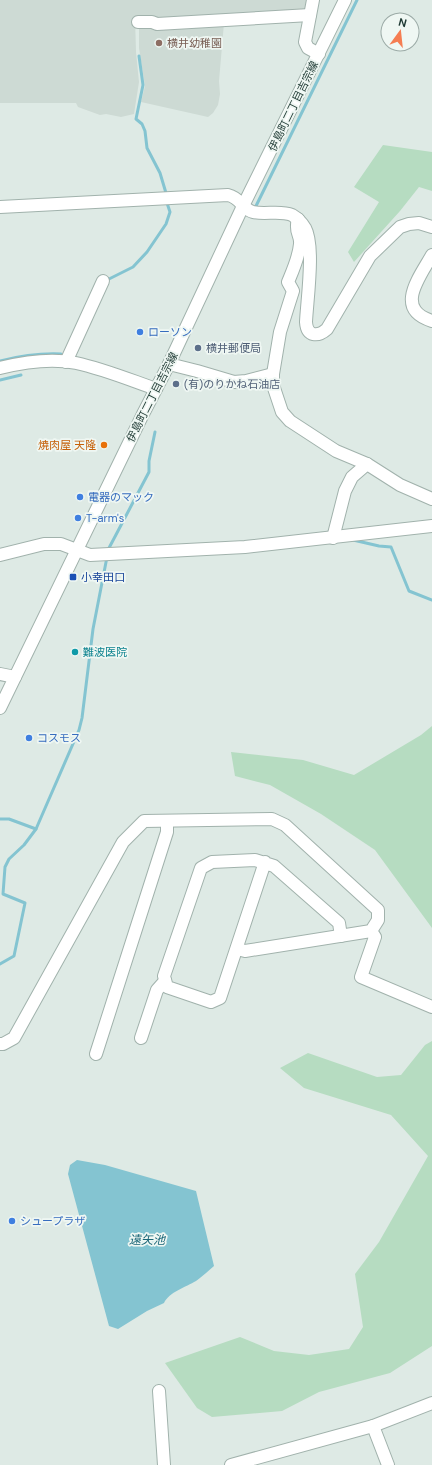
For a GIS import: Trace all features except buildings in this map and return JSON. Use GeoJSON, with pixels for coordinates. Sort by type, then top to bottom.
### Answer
{"type":"FeatureCollection","features":[{"type":"Feature","properties":{"kind":"street"},"geometry":{"type":"LineString","coordinates":[[313,0],[305,42],[308,48],[318,54]]}},
{"type":"Feature","properties":{"kind":"street","name":"伊島町二丁目吉宗線"},"geometry":{"type":"LineString","coordinates":[[0,708],[169,364],[243,206],[344,0]]}},
{"type":"Feature","properties":{"kind":"street"},"geometry":{"type":"LineString","coordinates":[[138,22],[152,22],[157,24],[310,14]]}},
{"type":"Feature","properties":{"kind":"street"},"geometry":{"type":"LineString","coordinates":[[0,208],[228,195],[235,197],[251,212],[291,215],[298,219],[305,229],[309,244],[306,328],[315,334],[321,334],[327,329],[370,256],[400,227],[419,223],[432,227]]}},
{"type":"Feature","properties":{"kind":"street"},"geometry":{"type":"LineString","coordinates":[[298,219],[296,227],[301,242],[296,263],[288,282],[293,291],[280,332],[273,374],[273,386],[282,412],[290,421],[336,451],[367,464],[400,485],[432,499]]}},
{"type":"Feature","properties":{"kind":"street"},"geometry":{"type":"LineString","coordinates":[[432,256],[414,285],[411,295],[412,304],[421,318],[432,322]]}},
{"type":"Feature","properties":{"kind":"street"},"geometry":{"type":"LineString","coordinates":[[66,362],[103,281]]}},
{"type":"Feature","properties":{"kind":"street"},"geometry":{"type":"LineString","coordinates":[[0,368],[16,364],[48,361],[76,363],[116,374],[156,389]]}},
{"type":"Feature","properties":{"kind":"street"},"geometry":{"type":"LineString","coordinates":[[169,364],[197,370],[234,382],[246,381],[273,374]]}},
{"type":"Feature","properties":{"kind":"street"},"geometry":{"type":"LineString","coordinates":[[333,538],[345,492],[352,477],[367,464]]}},
{"type":"Feature","properties":{"kind":"street"},"geometry":{"type":"LineString","coordinates":[[0,555],[44,544],[61,544],[90,555],[245,547],[432,526]]}},
{"type":"Feature","properties":{"kind":"street"},"geometry":{"type":"LineString","coordinates":[[0,674],[15,677]]}},
{"type":"Feature","properties":{"kind":"street"},"geometry":{"type":"LineString","coordinates":[[0,1044],[14,1038],[123,842],[144,821],[272,819],[285,826],[378,910],[378,920],[371,931],[245,951],[237,949]]}},
{"type":"Feature","properties":{"kind":"street"},"geometry":{"type":"LineString","coordinates":[[96,1054],[167,832],[167,821]]}},
{"type":"Feature","properties":{"kind":"street"},"geometry":{"type":"LineString","coordinates":[[265,862],[220,998],[211,1002],[167,987],[164,976],[201,868],[212,862],[255,860],[265,862],[274,866],[338,923],[341,936]]}},
{"type":"Feature","properties":{"kind":"street"},"geometry":{"type":"LineString","coordinates":[[371,931],[374,937],[361,977],[432,1007]]}},
{"type":"Feature","properties":{"kind":"street"},"geometry":{"type":"LineString","coordinates":[[141,1038],[157,990],[165,981]]}},
{"type":"Feature","properties":{"kind":"street"},"geometry":{"type":"LineString","coordinates":[[159,1391],[164,1465]]}},
{"type":"Feature","properties":{"kind":"street"},"geometry":{"type":"LineString","coordinates":[[231,1465],[373,1426],[432,1403]]}},
{"type":"Feature","properties":{"kind":"street"},"geometry":{"type":"LineString","coordinates":[[373,1426],[388,1465]]}},
{"type":"Feature","properties":{"kind":"shaded area"},"geometry":{"type":"Polygon","coordinates":[[[0,0],[310,0],[308,10],[156,20],[151,17],[135,17],[139,82],[134,114],[121,117],[106,114],[100,115],[78,107],[76,103],[0,103],[0,0]]]}},
{"type":"Feature","properties":{"kind":"shaded area"},"geometry":{"type":"Polygon","coordinates":[[[224,23],[219,81],[220,94],[218,105],[213,113],[208,117],[141,102],[145,86],[139,48],[139,28],[224,23]]]}},
{"type":"Feature","properties":{"kind":"green space"},"geometry":{"type":"Polygon","coordinates":[[[383,145],[432,152],[432,191],[419,187],[400,211],[354,262],[348,252],[379,202],[354,187],[383,145]]]}},
{"type":"Feature","properties":{"kind":"green space"},"geometry":{"type":"Polygon","coordinates":[[[432,726],[432,928],[375,850],[321,814],[270,785],[235,776],[231,752],[303,760],[354,775],[421,735],[432,726]]]}},
{"type":"Feature","properties":{"kind":"green space"},"geometry":{"type":"Polygon","coordinates":[[[432,1041],[432,1346],[390,1373],[319,1392],[282,1411],[212,1417],[197,1408],[165,1363],[240,1337],[274,1351],[309,1355],[349,1349],[363,1327],[355,1274],[379,1242],[428,1156],[391,1115],[304,1088],[280,1068],[308,1053],[377,1077],[401,1075],[425,1045],[432,1041]]]}},
{"type":"Feature","properties":{"kind":"water","name":"遠矢池"},"geometry":{"type":"Polygon","coordinates":[[[77,1160],[105,1165],[196,1191],[214,1266],[196,1281],[174,1293],[166,1299],[164,1303],[147,1311],[118,1329],[109,1326],[68,1174],[70,1165],[77,1160]]]}},
{"type":"Feature","properties":{"kind":"waterway"},"geometry":{"type":"LineString","coordinates":[[256,206],[357,0]]}},
{"type":"Feature","properties":{"kind":"waterway"},"geometry":{"type":"LineString","coordinates":[[139,56],[143,85],[136,119],[142,124],[145,131],[147,148],[160,173],[166,193]]}},
{"type":"Feature","properties":{"kind":"waterway"},"geometry":{"type":"LineString","coordinates":[[107,280],[133,267],[147,252],[166,224],[170,212],[167,203]]}},
{"type":"Feature","properties":{"kind":"waterway"},"geometry":{"type":"LineString","coordinates":[[0,361],[30,355],[61,354]]}},
{"type":"Feature","properties":{"kind":"waterway"},"geometry":{"type":"LineString","coordinates":[[0,380],[21,375]]}},
{"type":"Feature","properties":{"kind":"waterway"},"geometry":{"type":"LineString","coordinates":[[108,552],[149,472],[149,461],[155,432]]}},
{"type":"Feature","properties":{"kind":"waterway"},"geometry":{"type":"LineString","coordinates":[[353,540],[391,547],[409,591],[432,600]]}},
{"type":"Feature","properties":{"kind":"waterway"},"geometry":{"type":"LineString","coordinates":[[0,964],[14,956],[25,903],[3,894],[5,867],[9,859],[24,845],[36,829],[79,730],[82,718],[93,629],[107,557]]}},
{"type":"Feature","properties":{"kind":"waterway"},"geometry":{"type":"LineString","coordinates":[[0,819],[9,819],[36,829]]}},
{"type":"Feature","properties":{"kind":"place","name":"横井幼稚園"},"geometry":{"type":"Point","coordinates":[159,43]}},
{"type":"Feature","properties":{"kind":"place","name":"ローソン"},"geometry":{"type":"Point","coordinates":[140,332]}},
{"type":"Feature","properties":{"kind":"place","name":"横井郵便局"},"geometry":{"type":"Point","coordinates":[198,348]}},
{"type":"Feature","properties":{"kind":"place","name":"(有)のりかね石油店"},"geometry":{"type":"Point","coordinates":[176,384]}},
{"type":"Feature","properties":{"kind":"place","name":"焼肉屋 天隆"},"geometry":{"type":"Point","coordinates":[104,445]}},
{"type":"Feature","properties":{"kind":"place","name":"電器のマック"},"geometry":{"type":"Point","coordinates":[80,497]}},
{"type":"Feature","properties":{"kind":"place","name":"T-arm's"},"geometry":{"type":"Point","coordinates":[78,518]}},
{"type":"Feature","properties":{"kind":"place","name":"小幸田口"},"geometry":{"type":"Point","coordinates":[73,577]}},
{"type":"Feature","properties":{"kind":"place","name":"難波医院"},"geometry":{"type":"Point","coordinates":[75,652]}},
{"type":"Feature","properties":{"kind":"place","name":"コスモス"},"geometry":{"type":"Point","coordinates":[29,738]}},
{"type":"Feature","properties":{"kind":"place","name":"シュープラザ"},"geometry":{"type":"Point","coordinates":[12,1221]}}]}
